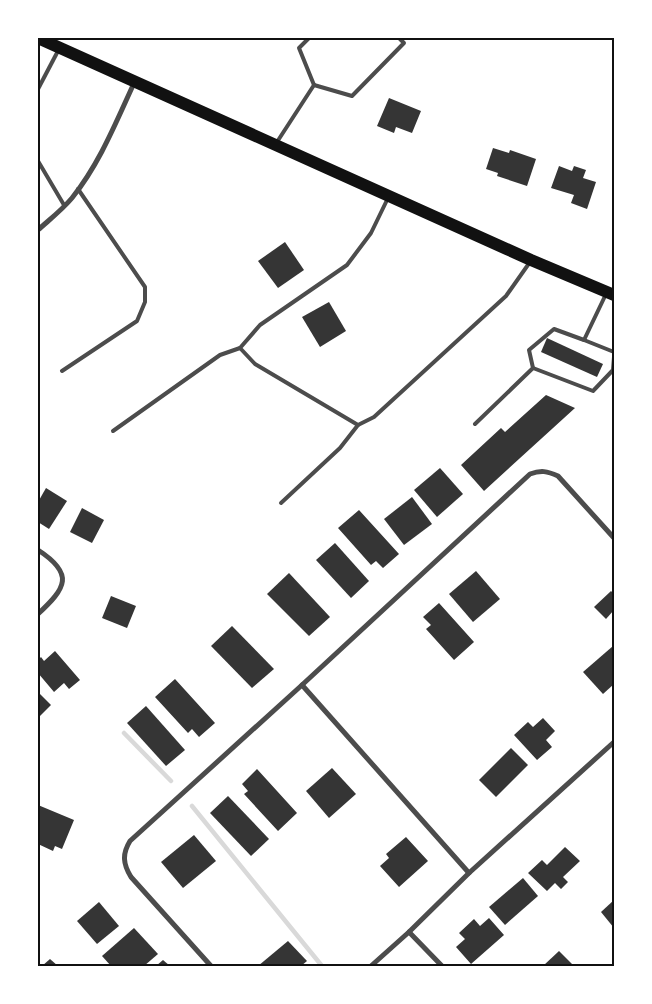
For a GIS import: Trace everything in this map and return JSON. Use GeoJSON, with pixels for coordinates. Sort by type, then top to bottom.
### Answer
{"type":"FeatureCollection","features":[{"type":"Feature","properties":{"kind":"main road"},"geometry":{"type":"LineString","coordinates":[[38,38],[610,294]]}},
{"type":"Feature","properties":{"kind":"street"},"geometry":{"type":"LineString","coordinates":[[38,230],[64,206],[91,171],[109,138],[135,81]]}},
{"type":"Feature","properties":{"kind":"street"},"geometry":{"type":"LineString","coordinates":[[211,966],[131,877],[126,869],[124,859],[130,841],[530,474],[538,471],[548,471],[558,476],[614,538]]}},
{"type":"Feature","properties":{"kind":"street"},"geometry":{"type":"LineString","coordinates":[[38,550],[51,558],[63,578],[61,589],[55,598],[38,614]]}},
{"type":"Feature","properties":{"kind":"street"},"geometry":{"type":"LineString","coordinates":[[302,685],[469,873]]}},
{"type":"Feature","properties":{"kind":"street"},"geometry":{"type":"LineString","coordinates":[[370,966],[410,932],[469,873],[614,742]]}},
{"type":"Feature","properties":{"kind":"street"},"geometry":{"type":"LineString","coordinates":[[410,932],[442,966]]}},
{"type":"Feature","properties":{"kind":"lane"},"geometry":{"type":"LineString","coordinates":[[309,38],[299,48],[314,85]]}},
{"type":"Feature","properties":{"kind":"lane"},"geometry":{"type":"LineString","coordinates":[[314,85],[352,96],[404,43],[399,38]]}},
{"type":"Feature","properties":{"kind":"lane"},"geometry":{"type":"LineString","coordinates":[[38,89],[60,47]]}},
{"type":"Feature","properties":{"kind":"lane"},"geometry":{"type":"LineString","coordinates":[[276,144],[314,85]]}},
{"type":"Feature","properties":{"kind":"lane"},"geometry":{"type":"LineString","coordinates":[[38,161],[64,206]]}},
{"type":"Feature","properties":{"kind":"lane"},"geometry":{"type":"LineString","coordinates":[[62,371],[137,321],[145,302],[145,287],[78,189]]}},
{"type":"Feature","properties":{"kind":"lane"},"geometry":{"type":"LineString","coordinates":[[113,431],[220,355],[240,348],[260,325],[347,265],[371,233],[389,195]]}},
{"type":"Feature","properties":{"kind":"lane"},"geometry":{"type":"LineString","coordinates":[[281,503],[340,448],[358,425],[374,417],[506,296],[531,260]]}},
{"type":"Feature","properties":{"kind":"lane"},"geometry":{"type":"LineString","coordinates":[[584,340],[610,294]]}},
{"type":"Feature","properties":{"kind":"lane"},"geometry":{"type":"LineString","coordinates":[[533,368],[529,350],[554,329],[614,352]]}},
{"type":"Feature","properties":{"kind":"lane"},"geometry":{"type":"LineString","coordinates":[[240,348],[255,364],[358,425]]}},
{"type":"Feature","properties":{"kind":"lane"},"geometry":{"type":"LineString","coordinates":[[533,368],[593,390],[613,370],[614,357]]}},
{"type":"Feature","properties":{"kind":"lane"},"geometry":{"type":"LineString","coordinates":[[474,424],[533,368]]}},
{"type":"Feature","properties":{"kind":"building"},"geometry":{"type":"Polygon","coordinates":[[[389,98],[421,111],[412,133],[396,127],[394,133],[377,126],[389,98]]]}},
{"type":"Feature","properties":{"kind":"building"},"geometry":{"type":"Polygon","coordinates":[[[493,148],[509,153],[510,150],[536,159],[527,186],[497,176],[498,173],[486,169],[493,148]]]}},
{"type":"Feature","properties":{"kind":"building"},"geometry":{"type":"Polygon","coordinates":[[[559,166],[572,171],[574,166],[586,170],[583,178],[596,182],[587,209],[571,203],[574,195],[551,188],[559,166]]]}},
{"type":"Feature","properties":{"kind":"building"},"geometry":{"type":"Polygon","coordinates":[[[285,242],[304,270],[278,288],[258,261],[285,242]]]}},
{"type":"Feature","properties":{"kind":"building"},"geometry":{"type":"Polygon","coordinates":[[[329,302],[346,331],[320,347],[302,317],[329,302]]]}},
{"type":"Feature","properties":{"kind":"building"},"geometry":{"type":"Polygon","coordinates":[[[547,338],[603,364],[597,377],[541,352],[547,338]]]}},
{"type":"Feature","properties":{"kind":"building"},"geometry":{"type":"Polygon","coordinates":[[[546,395],[575,408],[484,491],[461,465],[501,428],[505,432],[546,395]]]}},
{"type":"Feature","properties":{"kind":"building"},"geometry":{"type":"Polygon","coordinates":[[[440,468],[463,494],[437,517],[414,490],[440,468]]]}},
{"type":"Feature","properties":{"kind":"building"},"geometry":{"type":"Polygon","coordinates":[[[46,488],[67,501],[49,529],[38,522],[38,502],[46,488]]]}},
{"type":"Feature","properties":{"kind":"building"},"geometry":{"type":"Polygon","coordinates":[[[412,497],[432,524],[404,545],[384,519],[412,497]]]}},
{"type":"Feature","properties":{"kind":"building"},"geometry":{"type":"Polygon","coordinates":[[[82,508],[104,520],[92,543],[70,532],[82,508]]]}},
{"type":"Feature","properties":{"kind":"building"},"geometry":{"type":"Polygon","coordinates":[[[359,510],[399,554],[383,568],[376,561],[371,565],[338,528],[359,510]]]}},
{"type":"Feature","properties":{"kind":"building"},"geometry":{"type":"Polygon","coordinates":[[[335,543],[369,581],[351,598],[316,560],[335,543]]]}},
{"type":"Feature","properties":{"kind":"building"},"geometry":{"type":"Polygon","coordinates":[[[476,571],[500,599],[473,622],[449,594],[476,571]]]}},
{"type":"Feature","properties":{"kind":"building"},"geometry":{"type":"Polygon","coordinates":[[[289,573],[330,617],[309,636],[267,594],[289,573]]]}},
{"type":"Feature","properties":{"kind":"building"},"geometry":{"type":"Polygon","coordinates":[[[611,591],[614,594],[614,610],[606,619],[594,607],[611,591]]]}},
{"type":"Feature","properties":{"kind":"building"},"geometry":{"type":"Polygon","coordinates":[[[111,596],[136,606],[127,628],[102,618],[111,596]]]}},
{"type":"Feature","properties":{"kind":"building"},"geometry":{"type":"Polygon","coordinates":[[[439,603],[474,642],[454,660],[426,629],[431,625],[423,617],[439,603]]]}},
{"type":"Feature","properties":{"kind":"building"},"geometry":{"type":"Polygon","coordinates":[[[232,626],[274,669],[252,688],[211,646],[232,626]]]}},
{"type":"Feature","properties":{"kind":"building"},"geometry":{"type":"Polygon","coordinates":[[[613,646],[614,684],[603,694],[583,672],[613,646]]]}},
{"type":"Feature","properties":{"kind":"building"},"geometry":{"type":"Polygon","coordinates":[[[55,651],[80,680],[69,689],[64,683],[54,692],[38,673],[38,660],[41,657],[44,661],[55,651]]]}},
{"type":"Feature","properties":{"kind":"building"},"geometry":{"type":"Polygon","coordinates":[[[175,679],[215,723],[199,737],[192,729],[188,733],[155,697],[175,679]]]}},
{"type":"Feature","properties":{"kind":"building"},"geometry":{"type":"Polygon","coordinates":[[[38,692],[51,705],[38,718],[38,692]]]}},
{"type":"Feature","properties":{"kind":"building"},"geometry":{"type":"Polygon","coordinates":[[[146,706],[185,750],[166,766],[127,723],[146,706]]]}},
{"type":"Feature","properties":{"kind":"building"},"geometry":{"type":"Polygon","coordinates":[[[543,718],[555,731],[546,740],[552,747],[537,760],[514,735],[528,722],[533,727],[543,718]]]}},
{"type":"Feature","properties":{"kind":"building"},"geometry":{"type":"Polygon","coordinates":[[[511,748],[528,765],[496,797],[479,780],[511,748]]]}},
{"type":"Feature","properties":{"kind":"building"},"geometry":{"type":"Polygon","coordinates":[[[332,768],[356,794],[329,818],[306,791],[332,768]]]}},
{"type":"Feature","properties":{"kind":"building"},"geometry":{"type":"Polygon","coordinates":[[[257,769],[297,813],[278,831],[244,794],[248,791],[242,784],[257,769]]]}},
{"type":"Feature","properties":{"kind":"building"},"geometry":{"type":"Polygon","coordinates":[[[228,796],[269,839],[251,856],[210,813],[228,796]]]}},
{"type":"Feature","properties":{"kind":"building"},"geometry":{"type":"Polygon","coordinates":[[[38,805],[74,820],[62,849],[55,846],[53,851],[38,844],[38,805]]]}},
{"type":"Feature","properties":{"kind":"building"},"geometry":{"type":"Polygon","coordinates":[[[194,835],[216,861],[183,888],[161,862],[194,835]]]}},
{"type":"Feature","properties":{"kind":"building"},"geometry":{"type":"Polygon","coordinates":[[[406,837],[428,861],[399,887],[380,866],[389,858],[386,854],[406,837]]]}},
{"type":"Feature","properties":{"kind":"building"},"geometry":{"type":"Polygon","coordinates":[[[565,847],[580,861],[563,877],[568,882],[561,889],[555,883],[547,891],[528,873],[542,860],[547,865],[565,847]]]}},
{"type":"Feature","properties":{"kind":"building"},"geometry":{"type":"Polygon","coordinates":[[[523,878],[538,896],[505,925],[489,907],[523,878]]]}},
{"type":"Feature","properties":{"kind":"building"},"geometry":{"type":"Polygon","coordinates":[[[614,900],[614,928],[601,912],[614,900]]]}},
{"type":"Feature","properties":{"kind":"building"},"geometry":{"type":"Polygon","coordinates":[[[99,902],[119,926],[97,944],[77,921],[99,902]]]}},
{"type":"Feature","properties":{"kind":"building"},"geometry":{"type":"Polygon","coordinates":[[[489,918],[504,935],[471,964],[456,947],[465,939],[459,933],[474,919],[480,926],[489,918]]]}},
{"type":"Feature","properties":{"kind":"building"},"geometry":{"type":"Polygon","coordinates":[[[134,928],[158,954],[144,966],[111,966],[102,956],[134,928]]]}},
{"type":"Feature","properties":{"kind":"building"},"geometry":{"type":"Polygon","coordinates":[[[288,941],[307,961],[301,966],[258,966],[288,941]]]}},
{"type":"Feature","properties":{"kind":"building"},"geometry":{"type":"Polygon","coordinates":[[[559,951],[574,966],[543,966],[559,951]]]}},
{"type":"Feature","properties":{"kind":"building"},"geometry":{"type":"Polygon","coordinates":[[[50,959],[58,966],[42,966],[50,959]]]}},
{"type":"Feature","properties":{"kind":"building"},"geometry":{"type":"Polygon","coordinates":[[[163,960],[170,966],[156,966],[163,960]]]}},
{"type":"Feature","properties":{"kind":"waterway"},"geometry":{"type":"LineString","coordinates":[[124,733],[171,781]]}},
{"type":"Feature","properties":{"kind":"waterway"},"geometry":{"type":"LineString","coordinates":[[192,806],[322,966]]}}]}
